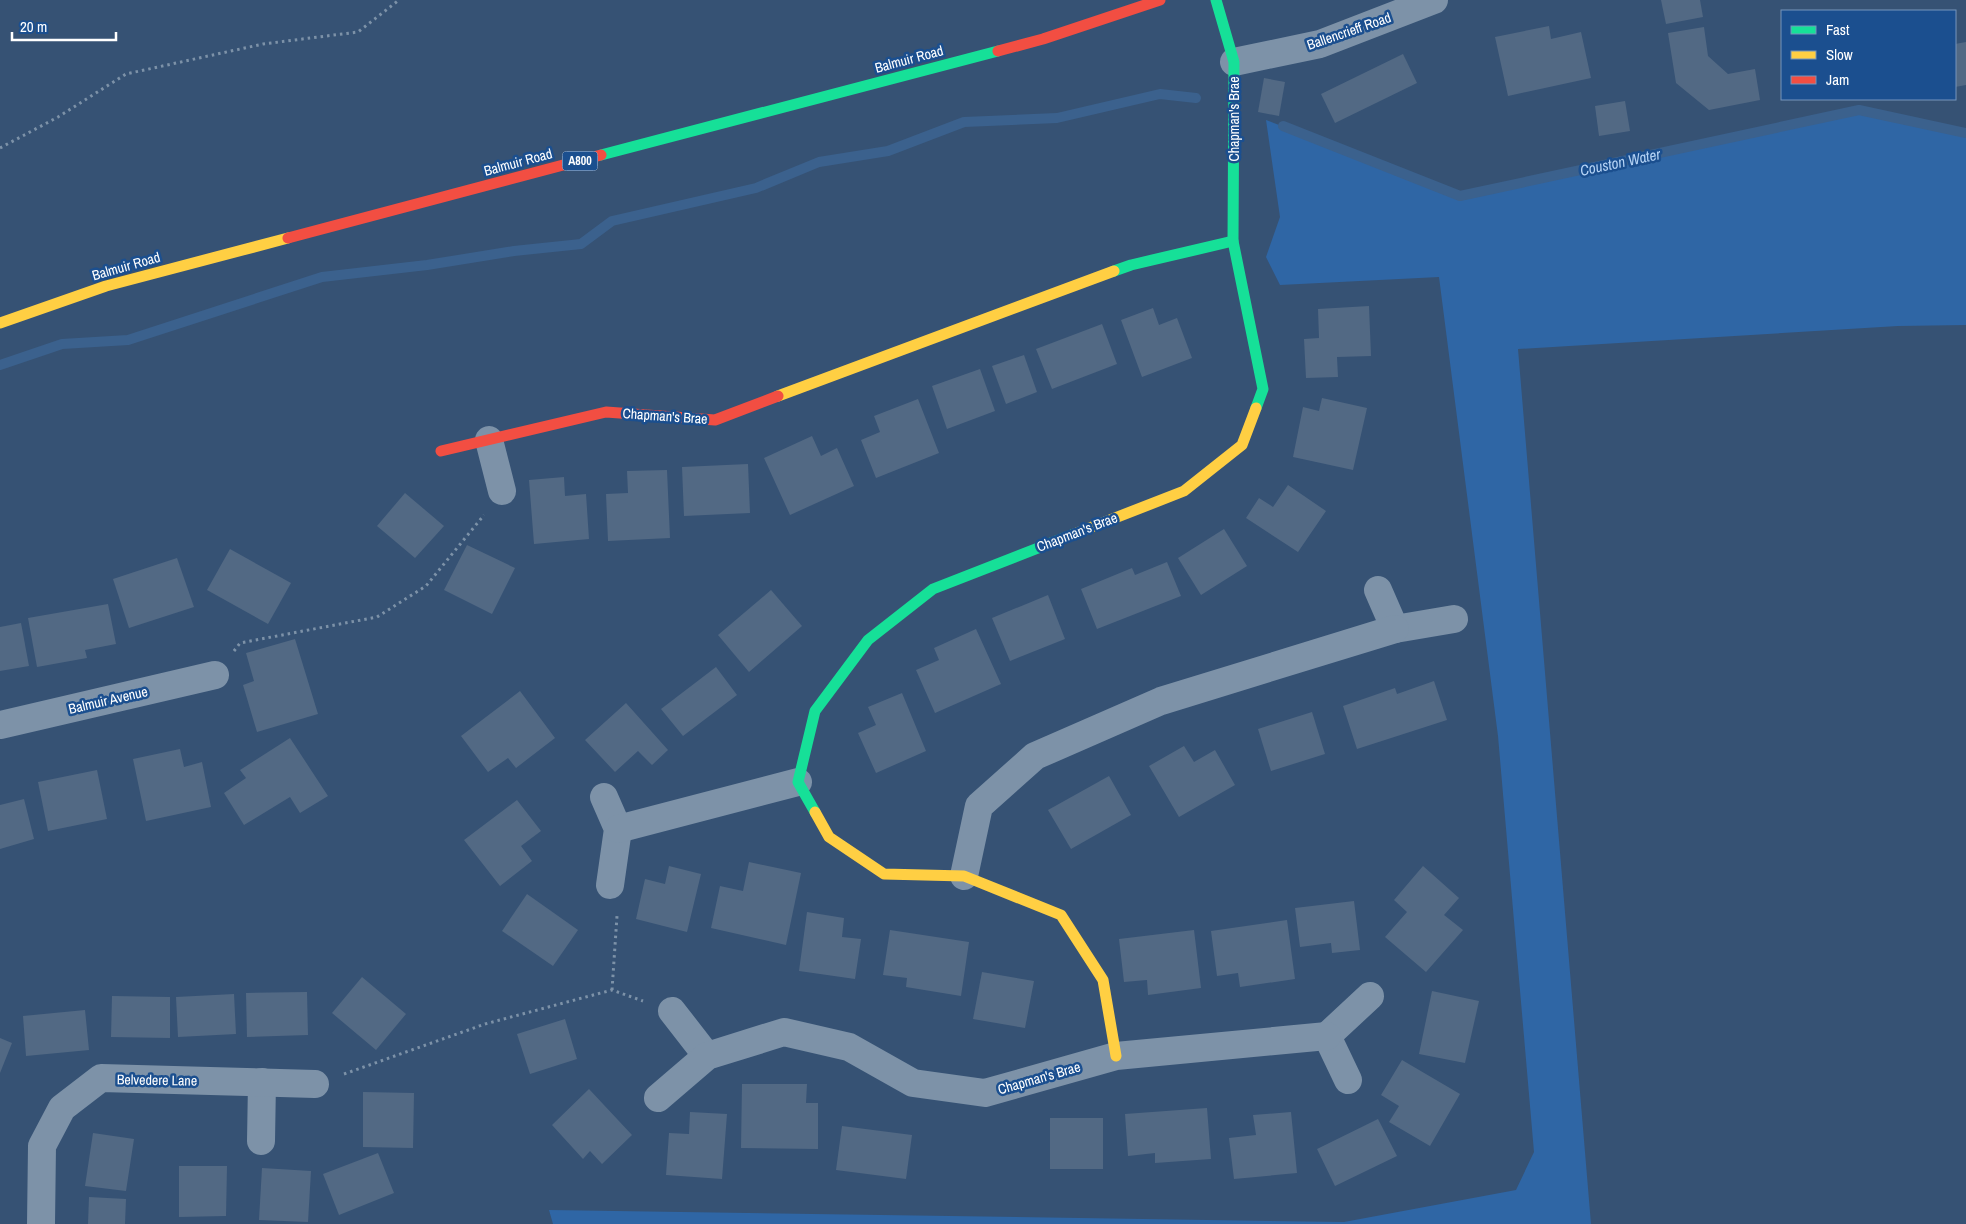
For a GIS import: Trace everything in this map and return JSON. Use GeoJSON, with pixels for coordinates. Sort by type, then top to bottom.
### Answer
{"type":"FeatureCollection","features":[{"type":"Feature","properties":{"kind":"street","name":"Balmuir Road"},"geometry":{"type":"LineString","coordinates":[[0,323],[106,286],[1044,39],[1160,0]]}},
{"type":"Feature","properties":{"kind":"street","name":"Chapman's Brae"},"geometry":{"type":"LineString","coordinates":[[798,782],[815,710],[868,640],[933,589],[1184,491],[1242,446],[1263,389],[1233,241],[1234,62],[1216,0]]}},
{"type":"Feature","properties":{"kind":"street","name":"Ballencrieff Road"},"geometry":{"type":"LineString","coordinates":[[1234,62],[1320,44],[1434,0]]}},
{"type":"Feature","properties":{"kind":"street","name":"Chapman's Brae"},"geometry":{"type":"LineString","coordinates":[[441,451],[606,412],[714,420],[1131,266],[1233,241]]}},
{"type":"Feature","properties":{"kind":"street"},"geometry":{"type":"LineString","coordinates":[[489,440],[502,491]]}},
{"type":"Feature","properties":{"kind":"street"},"geometry":{"type":"LineString","coordinates":[[1378,590],[1395,629]]}},
{"type":"Feature","properties":{"kind":"street"},"geometry":{"type":"LineString","coordinates":[[964,876],[979,806],[1035,756],[1161,700],[1395,629],[1454,620]]}},
{"type":"Feature","properties":{"kind":"street","name":"Balmuir Avenue"},"geometry":{"type":"LineString","coordinates":[[0,725],[215,675]]}},
{"type":"Feature","properties":{"kind":"street"},"geometry":{"type":"LineString","coordinates":[[618,829],[798,782],[829,837],[884,874],[964,876],[1061,915],[1103,980],[1116,1056]]}},
{"type":"Feature","properties":{"kind":"street"},"geometry":{"type":"LineString","coordinates":[[604,797],[618,829],[610,885]]}},
{"type":"Feature","properties":{"kind":"street"},"geometry":{"type":"LineString","coordinates":[[1348,1080],[1327,1036],[1370,996]]}},
{"type":"Feature","properties":{"kind":"street"},"geometry":{"type":"LineString","coordinates":[[672,1011],[707,1056]]}},
{"type":"Feature","properties":{"kind":"street","name":"Chapman's Brae"},"geometry":{"type":"LineString","coordinates":[[658,1098],[707,1056],[784,1032],[849,1046],[914,1083],[985,1093],[1116,1056],[1327,1036]]}},
{"type":"Feature","properties":{"kind":"street","name":"Belvedere Lane"},"geometry":{"type":"LineString","coordinates":[[41,1224],[42,1146],[62,1108],[101,1078],[315,1084]]}},
{"type":"Feature","properties":{"kind":"street"},"geometry":{"type":"LineString","coordinates":[[261,1141],[262,1082]]}},
{"type":"Feature","properties":{"kind":"path"},"geometry":{"type":"LineString","coordinates":[[0,148],[58,117],[126,74],[263,44],[358,32],[399,0]]}},
{"type":"Feature","properties":{"kind":"path"},"geometry":{"type":"LineString","coordinates":[[215,675],[240,643],[377,617],[426,586],[502,491]]}},
{"type":"Feature","properties":{"kind":"path"},"geometry":{"type":"LineString","coordinates":[[610,885],[618,908],[612,990]]}},
{"type":"Feature","properties":{"kind":"path"},"geometry":{"type":"LineString","coordinates":[[315,1084],[485,1024],[612,990],[672,1011]]}},
{"type":"Feature","properties":{"kind":"shaded area"},"geometry":{"type":"Polygon","coordinates":[[[1859,110],[1966,133],[1966,325],[1898,326],[1518,349],[1591,1224],[553,1224],[549,1210],[1344,1222],[1516,1190],[1534,1152],[1498,736],[1439,277],[1280,285],[1266,257],[1280,217],[1266,120],[1460,196],[1859,110]]]}},
{"type":"Feature","properties":{"kind":"building"},"geometry":{"type":"Polygon","coordinates":[[[1661,0],[1700,0],[1703,17],[1666,24],[1661,0]]]}},
{"type":"Feature","properties":{"kind":"building"},"geometry":{"type":"Polygon","coordinates":[[[1549,26],[1551,39],[1581,32],[1591,78],[1508,96],[1495,37],[1549,26]]]}},
{"type":"Feature","properties":{"kind":"building"},"geometry":{"type":"Polygon","coordinates":[[[1704,27],[1708,56],[1728,74],[1755,69],[1760,100],[1709,110],[1676,83],[1668,33],[1704,27]]]}},
{"type":"Feature","properties":{"kind":"building"},"geometry":{"type":"Polygon","coordinates":[[[1966,42],[1966,85],[1956,87],[1956,44],[1966,42]]]}},
{"type":"Feature","properties":{"kind":"building"},"geometry":{"type":"Polygon","coordinates":[[[1403,54],[1417,83],[1335,123],[1321,94],[1403,54]]]}},
{"type":"Feature","properties":{"kind":"building"},"geometry":{"type":"Polygon","coordinates":[[[1264,78],[1285,82],[1279,116],[1258,112],[1264,78]]]}},
{"type":"Feature","properties":{"kind":"building"},"geometry":{"type":"Polygon","coordinates":[[[1625,101],[1630,131],[1599,136],[1595,106],[1625,101]]]}},
{"type":"Feature","properties":{"kind":"building"},"geometry":{"type":"Polygon","coordinates":[[[1369,306],[1371,356],[1337,357],[1338,377],[1306,378],[1304,339],[1319,338],[1318,309],[1369,306]]]}},
{"type":"Feature","properties":{"kind":"building"},"geometry":{"type":"Polygon","coordinates":[[[1153,308],[1159,325],[1177,318],[1192,358],[1142,377],[1121,320],[1153,308]]]}},
{"type":"Feature","properties":{"kind":"building"},"geometry":{"type":"Polygon","coordinates":[[[1102,324],[1117,364],[1052,389],[1036,349],[1102,324]]]}},
{"type":"Feature","properties":{"kind":"building"},"geometry":{"type":"Polygon","coordinates":[[[1024,355],[1037,392],[1006,404],[992,366],[1024,355]]]}},
{"type":"Feature","properties":{"kind":"building"},"geometry":{"type":"Polygon","coordinates":[[[980,369],[995,411],[947,429],[932,386],[980,369]]]}},
{"type":"Feature","properties":{"kind":"building"},"geometry":{"type":"Polygon","coordinates":[[[1322,398],[1367,408],[1353,470],[1293,457],[1303,407],[1319,411],[1322,398]]]}},
{"type":"Feature","properties":{"kind":"building"},"geometry":{"type":"Polygon","coordinates":[[[918,399],[939,453],[876,478],[861,440],[880,432],[874,416],[918,399]]]}},
{"type":"Feature","properties":{"kind":"building"},"geometry":{"type":"Polygon","coordinates":[[[812,436],[821,456],[837,448],[854,486],[790,515],[764,458],[812,436]]]}},
{"type":"Feature","properties":{"kind":"building"},"geometry":{"type":"Polygon","coordinates":[[[748,464],[750,513],[684,516],[682,467],[748,464]]]}},
{"type":"Feature","properties":{"kind":"building"},"geometry":{"type":"Polygon","coordinates":[[[667,470],[670,538],[608,541],[606,494],[628,493],[627,471],[667,470]]]}},
{"type":"Feature","properties":{"kind":"building"},"geometry":{"type":"Polygon","coordinates":[[[564,477],[565,496],[586,494],[589,539],[534,544],[529,480],[564,477]]]}},
{"type":"Feature","properties":{"kind":"building"},"geometry":{"type":"Polygon","coordinates":[[[1288,485],[1326,511],[1298,552],[1246,518],[1259,498],[1273,507],[1288,485]]]}},
{"type":"Feature","properties":{"kind":"building"},"geometry":{"type":"Polygon","coordinates":[[[405,493],[444,526],[415,558],[377,526],[405,493]]]}},
{"type":"Feature","properties":{"kind":"building"},"geometry":{"type":"Polygon","coordinates":[[[1224,529],[1247,566],[1201,595],[1178,558],[1224,529]]]}},
{"type":"Feature","properties":{"kind":"building"},"geometry":{"type":"Polygon","coordinates":[[[467,545],[515,568],[492,614],[444,590],[467,545]]]}},
{"type":"Feature","properties":{"kind":"building"},"geometry":{"type":"Polygon","coordinates":[[[230,549],[291,583],[268,624],[207,590],[230,549]]]}},
{"type":"Feature","properties":{"kind":"building"},"geometry":{"type":"Polygon","coordinates":[[[177,558],[194,607],[129,628],[113,579],[177,558]]]}},
{"type":"Feature","properties":{"kind":"building"},"geometry":{"type":"Polygon","coordinates":[[[1167,562],[1181,596],[1097,629],[1081,589],[1132,568],[1135,575],[1167,562]]]}},
{"type":"Feature","properties":{"kind":"building"},"geometry":{"type":"Polygon","coordinates":[[[771,590],[802,626],[749,672],[718,635],[771,590]]]}},
{"type":"Feature","properties":{"kind":"building"},"geometry":{"type":"Polygon","coordinates":[[[1048,595],[1065,639],[1010,661],[992,618],[1048,595]]]}},
{"type":"Feature","properties":{"kind":"building"},"geometry":{"type":"Polygon","coordinates":[[[108,604],[116,644],[85,650],[87,658],[37,667],[28,618],[108,604]]]}},
{"type":"Feature","properties":{"kind":"building"},"geometry":{"type":"Polygon","coordinates":[[[21,623],[29,666],[0,671],[0,627],[21,623]]]}},
{"type":"Feature","properties":{"kind":"building"},"geometry":{"type":"Polygon","coordinates":[[[976,629],[1001,684],[935,713],[916,670],[939,660],[934,648],[976,629]]]}},
{"type":"Feature","properties":{"kind":"building"},"geometry":{"type":"Polygon","coordinates":[[[295,639],[318,714],[257,732],[243,685],[254,681],[246,653],[295,639]]]}},
{"type":"Feature","properties":{"kind":"building"},"geometry":{"type":"Polygon","coordinates":[[[716,667],[737,695],[683,736],[661,709],[716,667]]]}},
{"type":"Feature","properties":{"kind":"building"},"geometry":{"type":"Polygon","coordinates":[[[1434,681],[1447,720],[1357,749],[1343,706],[1395,688],[1397,694],[1434,681]]]}},
{"type":"Feature","properties":{"kind":"building"},"geometry":{"type":"Polygon","coordinates":[[[520,691],[555,738],[516,768],[508,758],[488,772],[461,736],[520,691]]]}},
{"type":"Feature","properties":{"kind":"building"},"geometry":{"type":"Polygon","coordinates":[[[902,693],[926,751],[876,773],[858,733],[876,725],[868,707],[902,693]]]}},
{"type":"Feature","properties":{"kind":"building"},"geometry":{"type":"Polygon","coordinates":[[[626,703],[668,750],[652,765],[638,751],[615,772],[585,740],[626,703]]]}},
{"type":"Feature","properties":{"kind":"building"},"geometry":{"type":"Polygon","coordinates":[[[1312,712],[1325,754],[1271,771],[1258,729],[1312,712]]]}},
{"type":"Feature","properties":{"kind":"building"},"geometry":{"type":"Polygon","coordinates":[[[290,738],[328,796],[300,813],[290,797],[244,825],[224,793],[246,778],[240,770],[290,738]]]}},
{"type":"Feature","properties":{"kind":"building"},"geometry":{"type":"Polygon","coordinates":[[[1184,746],[1194,762],[1215,750],[1235,785],[1179,817],[1149,766],[1184,746]]]}},
{"type":"Feature","properties":{"kind":"building"},"geometry":{"type":"Polygon","coordinates":[[[180,749],[184,767],[202,762],[211,807],[146,821],[133,759],[180,749]]]}},
{"type":"Feature","properties":{"kind":"building"},"geometry":{"type":"Polygon","coordinates":[[[97,770],[107,819],[48,831],[38,782],[97,770]]]}},
{"type":"Feature","properties":{"kind":"building"},"geometry":{"type":"Polygon","coordinates":[[[1109,776],[1131,815],[1071,849],[1048,810],[1109,776]]]}},
{"type":"Feature","properties":{"kind":"building"},"geometry":{"type":"Polygon","coordinates":[[[24,799],[34,839],[0,849],[0,805],[24,799]]]}},
{"type":"Feature","properties":{"kind":"building"},"geometry":{"type":"Polygon","coordinates":[[[517,800],[541,831],[521,846],[532,861],[500,886],[464,840],[517,800]]]}},
{"type":"Feature","properties":{"kind":"building"},"geometry":{"type":"Polygon","coordinates":[[[749,862],[801,873],[786,945],[711,928],[720,886],[743,891],[749,862]]]}},
{"type":"Feature","properties":{"kind":"building"},"geometry":{"type":"Polygon","coordinates":[[[669,866],[701,874],[687,932],[636,919],[645,879],[665,884],[669,866]]]}},
{"type":"Feature","properties":{"kind":"building"},"geometry":{"type":"Polygon","coordinates":[[[1423,866],[1459,898],[1444,915],[1463,930],[1426,972],[1385,937],[1407,912],[1394,900],[1423,866]]]}},
{"type":"Feature","properties":{"kind":"building"},"geometry":{"type":"Polygon","coordinates":[[[527,894],[578,930],[553,966],[502,931],[527,894]]]}},
{"type":"Feature","properties":{"kind":"building"},"geometry":{"type":"Polygon","coordinates":[[[1354,901],[1360,950],[1332,953],[1331,943],[1300,947],[1295,908],[1354,901]]]}},
{"type":"Feature","properties":{"kind":"building"},"geometry":{"type":"Polygon","coordinates":[[[807,912],[844,918],[842,937],[861,939],[855,979],[799,971],[807,912]]]}},
{"type":"Feature","properties":{"kind":"building"},"geometry":{"type":"Polygon","coordinates":[[[1287,920],[1295,979],[1240,987],[1238,973],[1217,976],[1211,931],[1287,920]]]}},
{"type":"Feature","properties":{"kind":"building"},"geometry":{"type":"Polygon","coordinates":[[[890,930],[969,942],[961,996],[906,987],[907,978],[883,975],[890,930]]]}},
{"type":"Feature","properties":{"kind":"building"},"geometry":{"type":"Polygon","coordinates":[[[1194,930],[1201,988],[1148,995],[1147,980],[1124,982],[1119,939],[1194,930]]]}},
{"type":"Feature","properties":{"kind":"building"},"geometry":{"type":"Polygon","coordinates":[[[982,972],[1034,981],[1025,1028],[973,1019],[982,972]]]}},
{"type":"Feature","properties":{"kind":"building"},"geometry":{"type":"Polygon","coordinates":[[[362,977],[406,1014],[376,1050],[332,1013],[362,977]]]}},
{"type":"Feature","properties":{"kind":"building"},"geometry":{"type":"Polygon","coordinates":[[[1432,991],[1479,1001],[1465,1063],[1419,1054],[1432,991]]]}},
{"type":"Feature","properties":{"kind":"building"},"geometry":{"type":"Polygon","coordinates":[[[307,992],[308,1035],[247,1037],[246,993],[307,992]]]}},
{"type":"Feature","properties":{"kind":"building"},"geometry":{"type":"Polygon","coordinates":[[[234,994],[236,1034],[178,1037],[176,997],[234,994]]]}},
{"type":"Feature","properties":{"kind":"building"},"geometry":{"type":"Polygon","coordinates":[[[112,996],[170,997],[170,1038],[111,1037],[112,996]]]}},
{"type":"Feature","properties":{"kind":"building"},"geometry":{"type":"Polygon","coordinates":[[[85,1010],[89,1050],[26,1056],[23,1016],[85,1010]]]}},
{"type":"Feature","properties":{"kind":"building"},"geometry":{"type":"Polygon","coordinates":[[[565,1019],[577,1059],[530,1074],[517,1034],[565,1019]]]}},
{"type":"Feature","properties":{"kind":"building"},"geometry":{"type":"Polygon","coordinates":[[[0,1038],[12,1043],[0,1073],[0,1038]]]}},
{"type":"Feature","properties":{"kind":"building"},"geometry":{"type":"Polygon","coordinates":[[[1402,1060],[1460,1094],[1430,1146],[1389,1122],[1399,1106],[1381,1095],[1402,1060]]]}},
{"type":"Feature","properties":{"kind":"building"},"geometry":{"type":"Polygon","coordinates":[[[742,1084],[807,1084],[806,1103],[818,1103],[818,1149],[741,1148],[742,1084]]]}},
{"type":"Feature","properties":{"kind":"building"},"geometry":{"type":"Polygon","coordinates":[[[589,1089],[632,1135],[602,1164],[590,1151],[583,1159],[552,1125],[589,1089]]]}},
{"type":"Feature","properties":{"kind":"building"},"geometry":{"type":"Polygon","coordinates":[[[363,1092],[414,1093],[413,1148],[363,1147],[363,1092]]]}},
{"type":"Feature","properties":{"kind":"building"},"geometry":{"type":"Polygon","coordinates":[[[1207,1108],[1211,1159],[1155,1163],[1155,1153],[1128,1156],[1125,1114],[1207,1108]]]}},
{"type":"Feature","properties":{"kind":"building"},"geometry":{"type":"Polygon","coordinates":[[[690,1112],[727,1114],[722,1179],[666,1175],[669,1133],[689,1134],[690,1112]]]}},
{"type":"Feature","properties":{"kind":"building"},"geometry":{"type":"Polygon","coordinates":[[[1291,1112],[1297,1173],[1234,1179],[1229,1138],[1256,1135],[1253,1115],[1291,1112]]]}},
{"type":"Feature","properties":{"kind":"building"},"geometry":{"type":"Polygon","coordinates":[[[1050,1118],[1103,1118],[1103,1169],[1050,1169],[1050,1118]]]}},
{"type":"Feature","properties":{"kind":"building"},"geometry":{"type":"Polygon","coordinates":[[[1378,1119],[1397,1156],[1335,1186],[1317,1149],[1378,1119]]]}},
{"type":"Feature","properties":{"kind":"building"},"geometry":{"type":"Polygon","coordinates":[[[842,1126],[912,1135],[906,1179],[836,1170],[842,1126]]]}},
{"type":"Feature","properties":{"kind":"building"},"geometry":{"type":"Polygon","coordinates":[[[93,1133],[134,1139],[126,1191],[85,1186],[93,1133]]]}},
{"type":"Feature","properties":{"kind":"building"},"geometry":{"type":"Polygon","coordinates":[[[378,1153],[394,1193],[339,1215],[323,1174],[378,1153]]]}},
{"type":"Feature","properties":{"kind":"building"},"geometry":{"type":"Polygon","coordinates":[[[179,1166],[227,1166],[226,1216],[179,1217],[179,1166]]]}},
{"type":"Feature","properties":{"kind":"building"},"geometry":{"type":"Polygon","coordinates":[[[262,1168],[311,1171],[308,1222],[259,1220],[262,1168]]]}},
{"type":"Feature","properties":{"kind":"building"},"geometry":{"type":"Polygon","coordinates":[[[89,1197],[126,1199],[125,1224],[88,1224],[89,1197]]]}},
{"type":"Feature","properties":{"kind":"waterway"},"geometry":{"type":"LineString","coordinates":[[0,365],[62,344],[128,340],[322,277],[427,265],[514,251],[581,244],[612,221],[756,188],[819,162],[888,151],[964,122],[1057,118],[1160,94],[1196,98]]}},
{"type":"Feature","properties":{"kind":"waterway","name":"Couston Water"},"geometry":{"type":"LineString","coordinates":[[1283,126],[1460,196],[1859,110],[1966,133]]}},
{"type":"Feature","properties":{"kind":"traffic: fast"},"geometry":{"type":"LineString","coordinates":[[1216,0],[1234,62],[1233,241],[1263,389],[1256,408]]}},
{"type":"Feature","properties":{"kind":"traffic: fast"},"geometry":{"type":"LineString","coordinates":[[601,155],[998,51]]}},
{"type":"Feature","properties":{"kind":"traffic: fast"},"geometry":{"type":"LineString","coordinates":[[1114,271],[1131,265],[1233,241]]}},
{"type":"Feature","properties":{"kind":"traffic: fast"},"geometry":{"type":"LineString","coordinates":[[815,812],[798,782],[815,711],[868,640],[933,589],[1074,534]]}},
{"type":"Feature","properties":{"kind":"traffic: slow"},"geometry":{"type":"LineString","coordinates":[[0,323],[106,286],[288,238]]}},
{"type":"Feature","properties":{"kind":"traffic: slow"},"geometry":{"type":"LineString","coordinates":[[778,396],[1114,271]]}},
{"type":"Feature","properties":{"kind":"traffic: slow"},"geometry":{"type":"LineString","coordinates":[[1074,534],[1184,491],[1242,445],[1256,408]]}},
{"type":"Feature","properties":{"kind":"traffic: slow"},"geometry":{"type":"LineString","coordinates":[[815,812],[829,837],[884,874],[964,876],[1061,915],[1103,980],[1116,1056]]}},
{"type":"Feature","properties":{"kind":"traffic: jam"},"geometry":{"type":"LineString","coordinates":[[998,51],[1043,39],[1160,0]]}},
{"type":"Feature","properties":{"kind":"traffic: jam"},"geometry":{"type":"LineString","coordinates":[[288,238],[601,155]]}},
{"type":"Feature","properties":{"kind":"traffic: jam"},"geometry":{"type":"LineString","coordinates":[[441,451],[606,412],[715,420],[778,396]]}}]}
